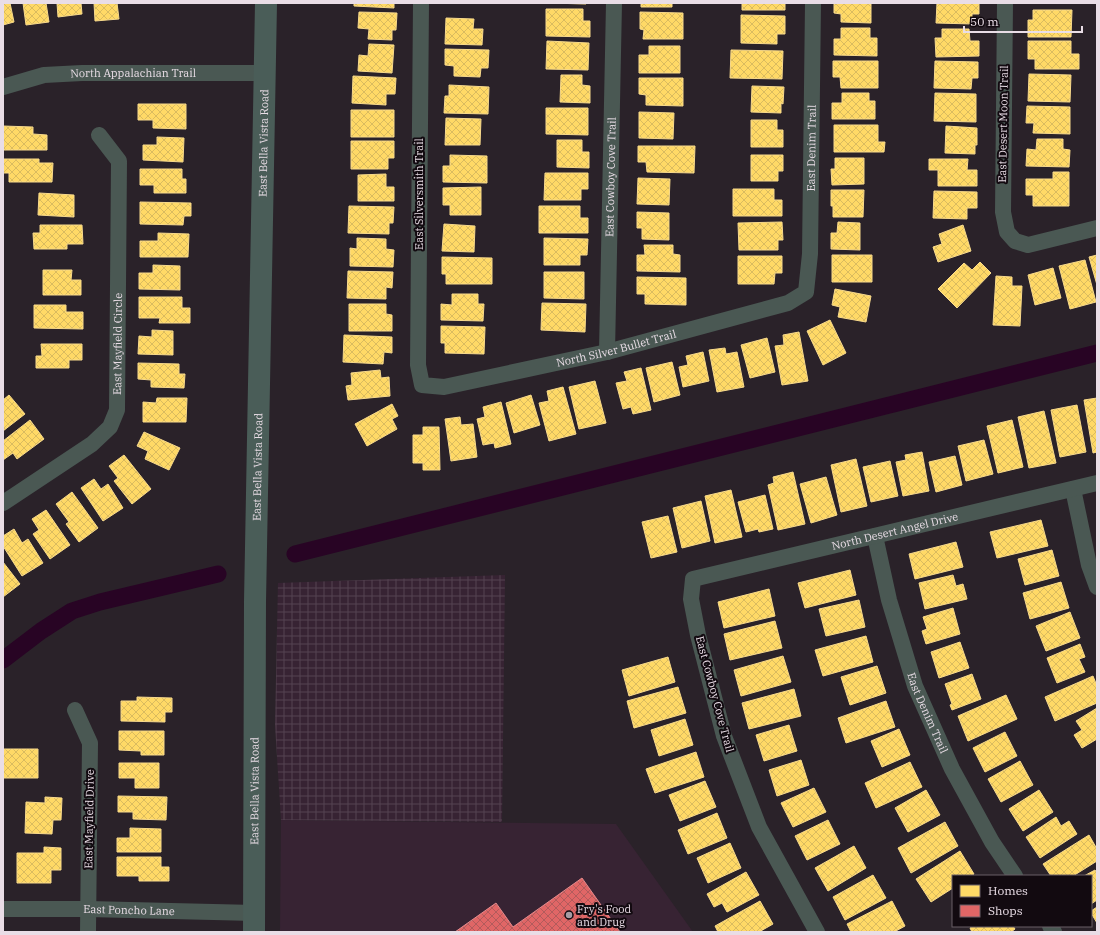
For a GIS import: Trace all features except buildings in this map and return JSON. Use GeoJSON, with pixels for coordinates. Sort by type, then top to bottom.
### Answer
{"type":"FeatureCollection","features":[{"type":"Feature","properties":{"kind":"street","name":"East Bella Vista Road"},"geometry":{"type":"LineString","coordinates":[[255,922],[255,602],[266,73],[266,3]]}},
{"type":"Feature","properties":{"kind":"street","name":"East Silversmith Trail"},"geometry":{"type":"LineString","coordinates":[[421,3],[418,364],[422,385]]}},
{"type":"Feature","properties":{"kind":"street","name":"East Cowboy Cove Trail"},"geometry":{"type":"LineString","coordinates":[[607,352],[614,3]]}},
{"type":"Feature","properties":{"kind":"street","name":"East Denim Trail"},"geometry":{"type":"LineString","coordinates":[[806,292],[810,254],[813,3]]}},
{"type":"Feature","properties":{"kind":"street","name":"East Desert Moon Trail"},"geometry":{"type":"LineString","coordinates":[[1005,3],[1002,212],[1007,232],[1015,241],[1028,245],[1097,228]]}},
{"type":"Feature","properties":{"kind":"street","name":"North Appalachian Trail"},"geometry":{"type":"LineString","coordinates":[[3,87],[44,75],[82,73],[266,73]]}},
{"type":"Feature","properties":{"kind":"street","name":"East Mayfield Circle"},"geometry":{"type":"LineString","coordinates":[[3,503],[92,444],[110,427],[116,410],[119,161],[99,135]]}},
{"type":"Feature","properties":{"kind":"street","name":"North Silver Bullet Trail"},"geometry":{"type":"LineString","coordinates":[[422,385],[444,387],[607,352],[788,303],[806,292]]}},
{"type":"Feature","properties":{"kind":"street","name":"North Desert Angel Drive"},"geometry":{"type":"LineString","coordinates":[[693,580],[1097,483]]}},
{"type":"Feature","properties":{"kind":"street"},"geometry":{"type":"LineString","coordinates":[[1073,488],[1089,566],[1097,587]]}},
{"type":"Feature","properties":{"kind":"street","name":"East Denim Trail"},"geometry":{"type":"LineString","coordinates":[[875,536],[889,600],[915,686],[952,769],[992,842],[1015,875]]}},
{"type":"Feature","properties":{"kind":"street","name":"East Cowboy Cove Trail"},"geometry":{"type":"LineString","coordinates":[[693,580],[691,599],[698,635],[724,736],[759,827],[818,932]]}},
{"type":"Feature","properties":{"kind":"street","name":"East Mayfield Drive"},"geometry":{"type":"LineString","coordinates":[[75,710],[90,742],[88,932]]}},
{"type":"Feature","properties":{"kind":"street","name":"East Poncho Lane"},"geometry":{"type":"LineString","coordinates":[[3,909],[88,909],[255,922]]}},
{"type":"Feature","properties":{"kind":"shaded area"},"geometry":{"type":"Polygon","coordinates":[[[505,575],[502,822],[281,820],[275,725],[278,583],[505,575]]]}},
{"type":"Feature","properties":{"kind":"shaded area"},"geometry":{"type":"Polygon","coordinates":[[[281,820],[616,824],[693,932],[280,932],[281,820]]]}},
{"type":"Feature","properties":{"kind":"waterway"},"geometry":{"type":"LineString","coordinates":[[295,554],[1097,353]]}},
{"type":"Feature","properties":{"kind":"waterway"},"geometry":{"type":"LineString","coordinates":[[3,660],[41,631],[72,611],[100,602],[218,574]]}},
{"type":"Feature","properties":{"kind":"place","name":"Fry's Food and Drug"},"geometry":{"type":"Point","coordinates":[569,915]}}]}
